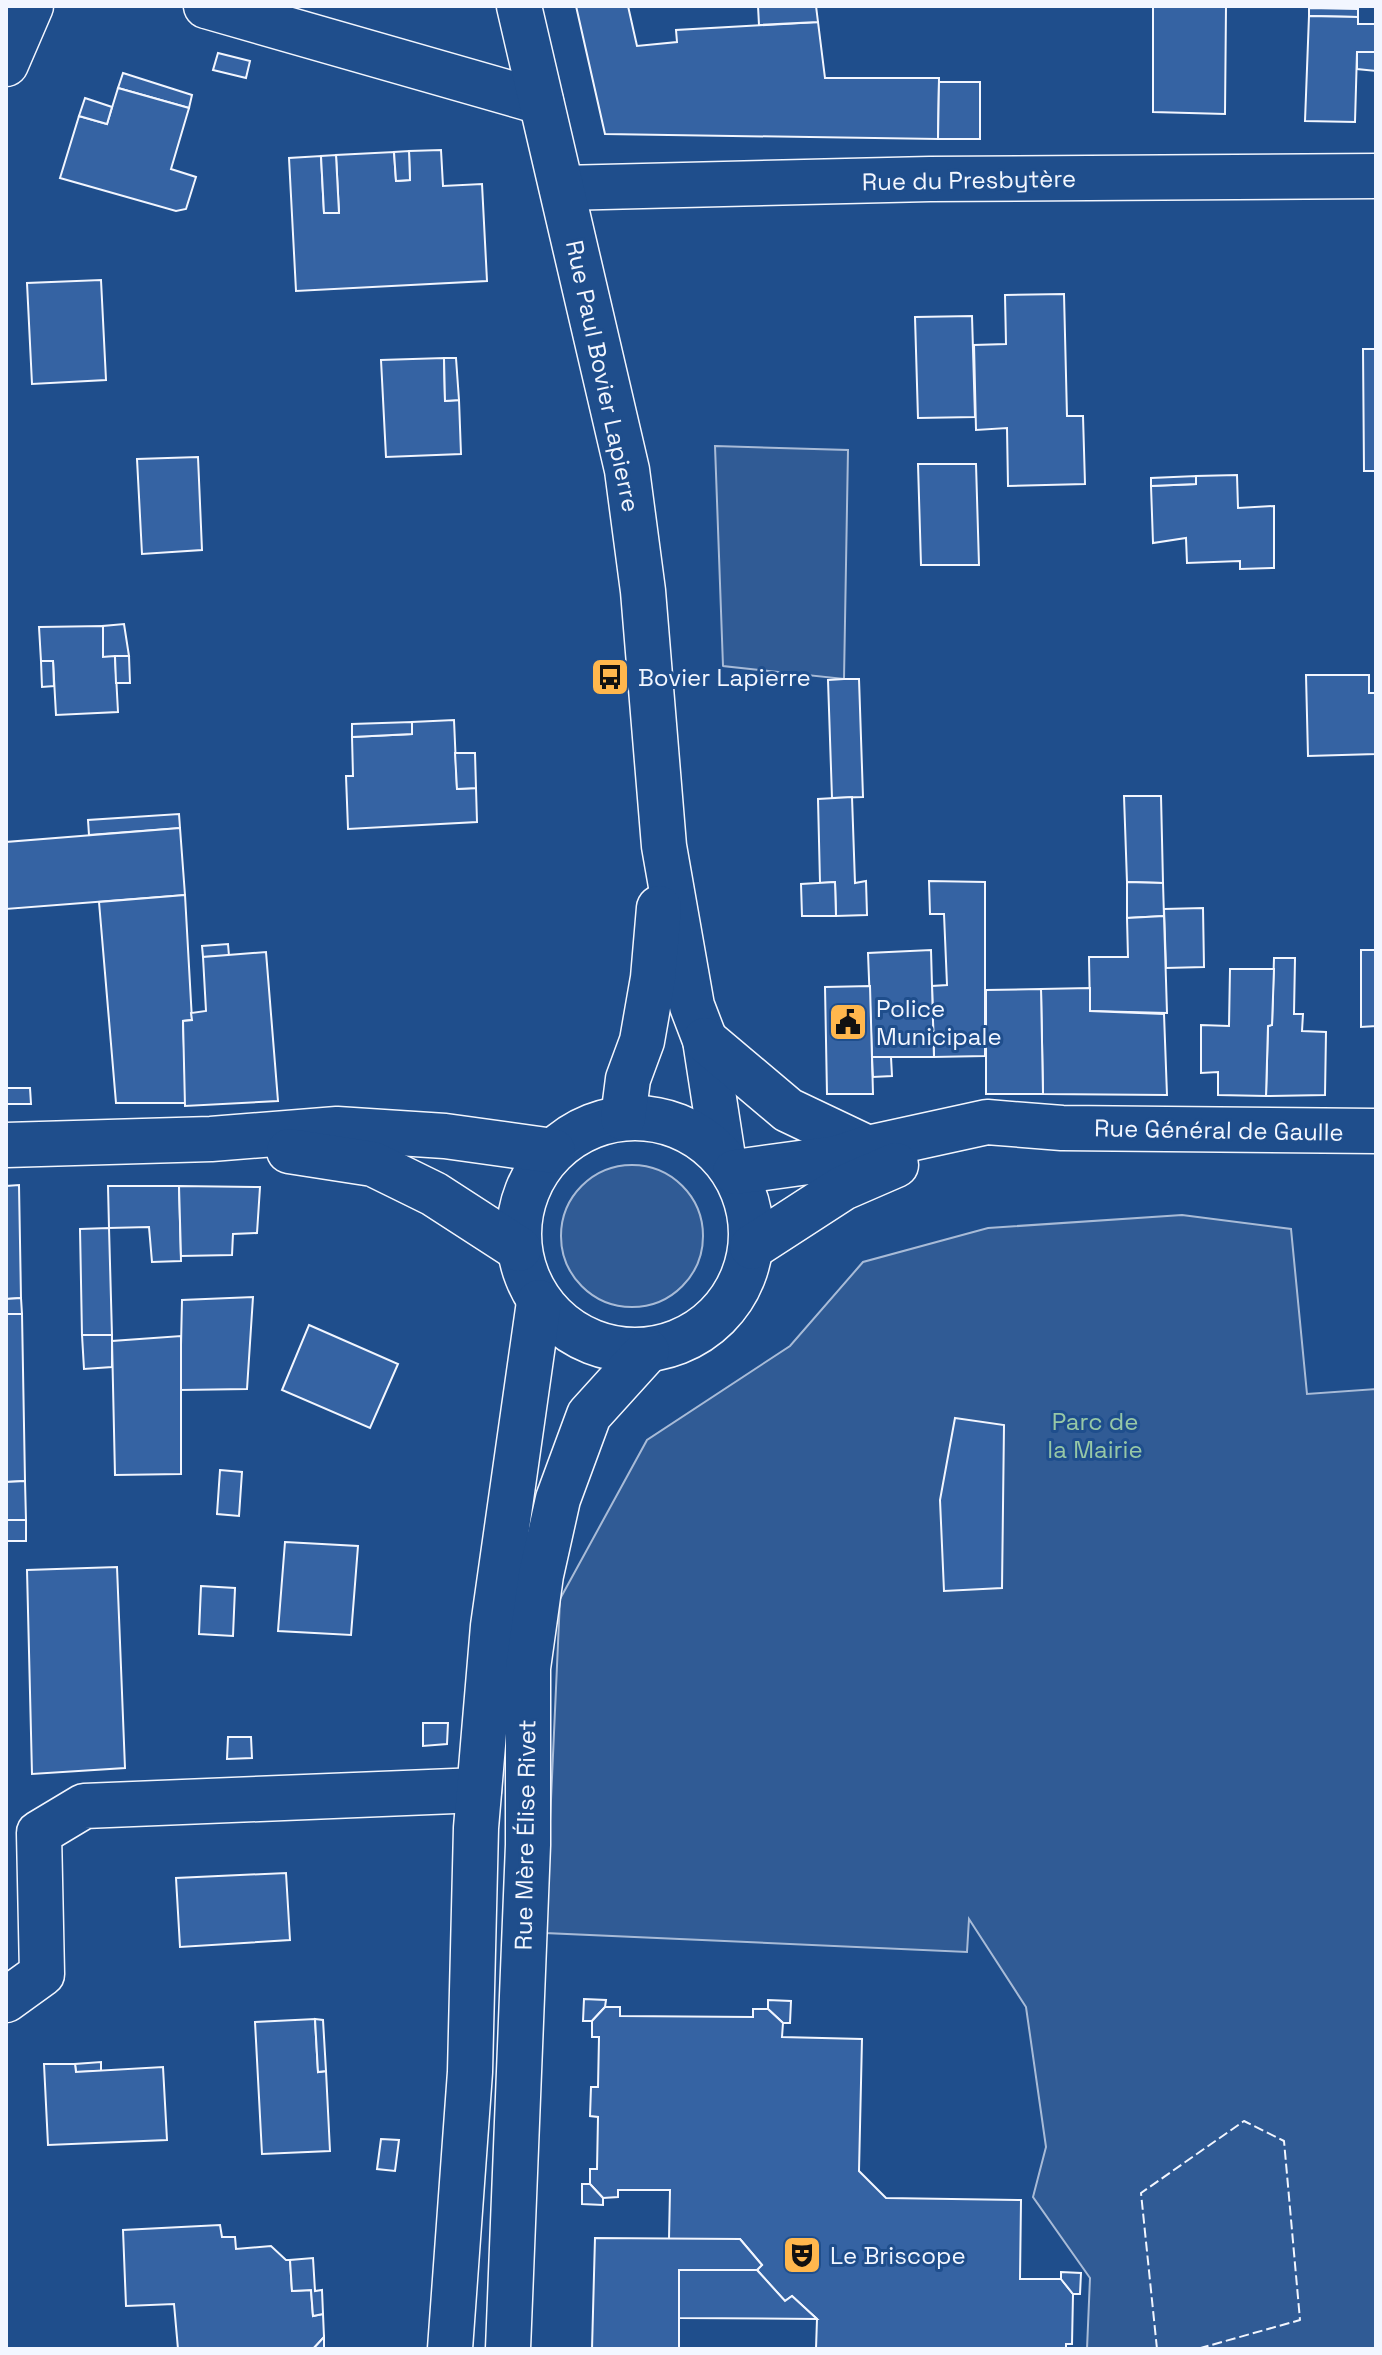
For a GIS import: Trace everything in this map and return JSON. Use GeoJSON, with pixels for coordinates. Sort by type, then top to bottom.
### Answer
{"type":"FeatureCollection","features":[{"type":"Feature","properties":{"kind":"street"},"geometry":{"type":"LineString","coordinates":[[6,64],[31,6]]}},
{"type":"Feature","properties":{"kind":"street"},"geometry":{"type":"LineString","coordinates":[[206,6],[541,102]]}},
{"type":"Feature","properties":{"kind":"street","name":"Rue Paul Bovier Lapierre"},"geometry":{"type":"LineString","coordinates":[[519,6],[627,470],[643,591],[664,846]]}},
{"type":"Feature","properties":{"kind":"street","name":"Rue du Presbytère"},"geometry":{"type":"LineString","coordinates":[[562,188],[930,179],[1376,176]]}},
{"type":"Feature","properties":{"kind":"street"},"geometry":{"type":"LineString","coordinates":[[664,846],[692,1006],[705,1040],[729,1165],[746,1196],[752,1221],[752,1247],[741,1285],[718,1317],[686,1340],[647,1351],[616,1349],[586,1340],[560,1324],[539,1302],[526,1277],[519,1249],[520,1214],[531,1179],[553,1151],[585,1129],[623,1118],[660,1119],[694,1133],[729,1165]]}},
{"type":"Feature","properties":{"kind":"street"},"geometry":{"type":"LineString","coordinates":[[623,1118],[628,1079],[642,1041],[653,978],[664,846]]}},
{"type":"Feature","properties":{"kind":"street"},"geometry":{"type":"LineString","coordinates":[[705,1040],[788,1110],[868,1148]]}},
{"type":"Feature","properties":{"kind":"street","name":"Rue Général de Gaulle"},"geometry":{"type":"LineString","coordinates":[[729,1165],[837,1158],[868,1148],[987,1122],[1062,1128],[1376,1131]]}},
{"type":"Feature","properties":{"kind":"street","name":"Rue Général de Gaulle"},"geometry":{"type":"LineString","coordinates":[[752,1247],[843,1188],[921,1155],[1062,1128]]}},
{"type":"Feature","properties":{"kind":"street"},"geometry":{"type":"LineString","coordinates":[[6,1145],[211,1139],[337,1129],[445,1136],[553,1151]]}},
{"type":"Feature","properties":{"kind":"street"},"geometry":{"type":"LineString","coordinates":[[211,1139],[373,1164],[434,1194],[519,1249]]}},
{"type":"Feature","properties":{"kind":"street","name":"Rue Mère Élise Rivet"},"geometry":{"type":"LineString","coordinates":[[450,2349],[470,2072],[479,1790],[493,1626],[539,1302]]}},
{"type":"Feature","properties":{"kind":"street","name":"Rue Mère Élise Rivet"},"geometry":{"type":"LineString","coordinates":[[508,2349],[528,1845],[528,1668],[534,1621],[558,1499],[589,1415],[647,1351]]}},
{"type":"Feature","properties":{"kind":"street","name":"Rue Mère Élise Rivet"},"geometry":{"type":"LineString","coordinates":[[6,2000],[42,1974],[39,1833],[84,1806],[479,1790]]}},
{"type":"Feature","properties":{"kind":"shaded area"},"geometry":{"type":"Polygon","coordinates":[[[715,446],[848,450],[844,679],[723,666],[715,446]]]}},
{"type":"Feature","properties":{"kind":"shaded area"},"geometry":{"type":"Polygon","coordinates":[[[632,1165],[659,1171],[682,1186],[697,1209],[703,1236],[697,1263],[682,1286],[659,1301],[632,1307],[605,1301],[582,1286],[567,1263],[561,1236],[567,1209],[582,1186],[605,1171],[632,1165]]]}},
{"type":"Feature","properties":{"kind":"shaded area","name":"Parc de la Mairie"},"geometry":{"type":"Polygon","coordinates":[[[1182,1215],[1291,1229],[1307,1394],[1376,1389],[1376,2349],[1087,2349],[1090,2278],[1033,2197],[1046,2147],[1026,2007],[969,1919],[967,1952],[545,1933],[560,1599],[647,1440],[790,1346],[863,1262],[988,1228],[1182,1215]]]}},
{"type":"Feature","properties":{"kind":"building"},"geometry":{"type":"Polygon","coordinates":[[[576,6],[628,6],[637,46],[677,42],[676,30],[818,22],[825,78],[939,78],[938,139],[605,134],[576,6]]]}},
{"type":"Feature","properties":{"kind":"building"},"geometry":{"type":"Polygon","coordinates":[[[758,6],[816,6],[818,22],[759,25],[758,6]]]}},
{"type":"Feature","properties":{"kind":"building"},"geometry":{"type":"Polygon","coordinates":[[[1153,6],[1226,6],[1225,114],[1153,112],[1153,6]]]}},
{"type":"Feature","properties":{"kind":"building"},"geometry":{"type":"Polygon","coordinates":[[[1309,8],[1358,9],[1358,17],[1309,16],[1309,8]]]}},
{"type":"Feature","properties":{"kind":"building"},"geometry":{"type":"Polygon","coordinates":[[[1309,16],[1358,17],[1358,24],[1376,24],[1376,52],[1357,52],[1355,122],[1305,121],[1309,16]]]}},
{"type":"Feature","properties":{"kind":"building"},"geometry":{"type":"Polygon","coordinates":[[[1357,52],[1376,52],[1376,71],[1357,69],[1357,52]]]}},
{"type":"Feature","properties":{"kind":"building"},"geometry":{"type":"Polygon","coordinates":[[[218,53],[250,61],[246,78],[213,70],[218,53]]]}},
{"type":"Feature","properties":{"kind":"building"},"geometry":{"type":"Polygon","coordinates":[[[123,73],[192,95],[189,108],[118,88],[123,73]]]}},
{"type":"Feature","properties":{"kind":"building"},"geometry":{"type":"Polygon","coordinates":[[[939,82],[980,82],[980,139],[938,139],[939,82]]]}},
{"type":"Feature","properties":{"kind":"building"},"geometry":{"type":"Polygon","coordinates":[[[118,88],[189,108],[171,169],[196,177],[186,209],[176,211],[60,178],[79,116],[107,124],[118,88]]]}},
{"type":"Feature","properties":{"kind":"building"},"geometry":{"type":"Polygon","coordinates":[[[85,98],[112,107],[107,124],[79,116],[85,98]]]}},
{"type":"Feature","properties":{"kind":"building"},"geometry":{"type":"Polygon","coordinates":[[[441,150],[443,186],[482,184],[487,281],[296,291],[289,158],[321,156],[324,213],[339,213],[336,155],[394,152],[396,181],[410,180],[409,151],[441,150]]]}},
{"type":"Feature","properties":{"kind":"building"},"geometry":{"type":"Polygon","coordinates":[[[409,151],[410,180],[396,181],[394,152],[409,151]]]}},
{"type":"Feature","properties":{"kind":"building"},"geometry":{"type":"Polygon","coordinates":[[[336,155],[339,213],[324,213],[321,156],[336,155]]]}},
{"type":"Feature","properties":{"kind":"building"},"geometry":{"type":"Polygon","coordinates":[[[101,280],[106,380],[32,384],[27,283],[101,280]]]}},
{"type":"Feature","properties":{"kind":"building"},"geometry":{"type":"Polygon","coordinates":[[[1064,294],[1067,416],[1083,416],[1085,484],[1008,486],[1007,428],[976,430],[974,345],[1006,344],[1005,295],[1064,294]]]}},
{"type":"Feature","properties":{"kind":"building"},"geometry":{"type":"Polygon","coordinates":[[[972,316],[975,417],[918,418],[915,317],[972,316]]]}},
{"type":"Feature","properties":{"kind":"building"},"geometry":{"type":"Polygon","coordinates":[[[1363,349],[1376,349],[1376,471],[1364,471],[1363,349]]]}},
{"type":"Feature","properties":{"kind":"building"},"geometry":{"type":"Polygon","coordinates":[[[444,358],[445,401],[459,400],[461,454],[386,457],[381,360],[444,358]]]}},
{"type":"Feature","properties":{"kind":"building"},"geometry":{"type":"Polygon","coordinates":[[[444,358],[456,358],[459,400],[445,401],[444,358]]]}},
{"type":"Feature","properties":{"kind":"building"},"geometry":{"type":"Polygon","coordinates":[[[198,457],[202,550],[142,554],[137,459],[198,457]]]}},
{"type":"Feature","properties":{"kind":"building"},"geometry":{"type":"Polygon","coordinates":[[[918,464],[976,464],[979,565],[921,565],[918,464]]]}},
{"type":"Feature","properties":{"kind":"building"},"geometry":{"type":"Polygon","coordinates":[[[1237,475],[1238,508],[1274,506],[1274,568],[1240,569],[1240,561],[1187,563],[1186,538],[1153,543],[1151,486],[1196,484],[1196,476],[1237,475]]]}},
{"type":"Feature","properties":{"kind":"building"},"geometry":{"type":"Polygon","coordinates":[[[1196,476],[1196,484],[1151,486],[1151,478],[1196,476]]]}},
{"type":"Feature","properties":{"kind":"building"},"geometry":{"type":"Polygon","coordinates":[[[124,624],[129,656],[103,657],[103,626],[124,624]]]}},
{"type":"Feature","properties":{"kind":"building"},"geometry":{"type":"Polygon","coordinates":[[[103,626],[103,657],[115,656],[118,712],[56,715],[53,661],[41,661],[39,627],[103,626]]]}},
{"type":"Feature","properties":{"kind":"building"},"geometry":{"type":"Polygon","coordinates":[[[115,656],[129,656],[130,683],[116,683],[115,656]]]}},
{"type":"Feature","properties":{"kind":"building"},"geometry":{"type":"Polygon","coordinates":[[[41,661],[53,661],[54,686],[42,687],[41,661]]]}},
{"type":"Feature","properties":{"kind":"building"},"geometry":{"type":"Polygon","coordinates":[[[1306,675],[1369,675],[1369,693],[1376,693],[1376,754],[1308,756],[1306,675]]]}},
{"type":"Feature","properties":{"kind":"building"},"geometry":{"type":"Polygon","coordinates":[[[859,679],[863,797],[832,798],[828,680],[859,679]]]}},
{"type":"Feature","properties":{"kind":"building"},"geometry":{"type":"Polygon","coordinates":[[[454,720],[457,789],[476,788],[477,822],[348,829],[346,776],[353,776],[352,737],[412,734],[412,722],[454,720]]]}},
{"type":"Feature","properties":{"kind":"building"},"geometry":{"type":"Polygon","coordinates":[[[412,722],[412,734],[352,737],[352,724],[412,722]]]}},
{"type":"Feature","properties":{"kind":"building"},"geometry":{"type":"Polygon","coordinates":[[[455,753],[475,753],[476,788],[457,789],[455,753]]]}},
{"type":"Feature","properties":{"kind":"building"},"geometry":{"type":"Polygon","coordinates":[[[1124,796],[1161,796],[1163,883],[1127,882],[1124,796]]]}},
{"type":"Feature","properties":{"kind":"building"},"geometry":{"type":"Polygon","coordinates":[[[852,797],[855,883],[866,881],[867,915],[836,916],[835,882],[820,883],[818,799],[852,797]]]}},
{"type":"Feature","properties":{"kind":"building"},"geometry":{"type":"Polygon","coordinates":[[[179,814],[180,828],[89,835],[88,820],[179,814]]]}},
{"type":"Feature","properties":{"kind":"building"},"geometry":{"type":"Polygon","coordinates":[[[180,828],[185,895],[6,909],[6,842],[180,828]]]}},
{"type":"Feature","properties":{"kind":"building"},"geometry":{"type":"Polygon","coordinates":[[[929,881],[985,882],[985,1056],[934,1057],[932,986],[947,985],[944,914],[930,914],[929,881]]]}},
{"type":"Feature","properties":{"kind":"building"},"geometry":{"type":"Polygon","coordinates":[[[835,882],[836,916],[802,916],[801,884],[835,882]]]}},
{"type":"Feature","properties":{"kind":"building"},"geometry":{"type":"Polygon","coordinates":[[[1127,882],[1163,883],[1164,916],[1127,918],[1127,882]]]}},
{"type":"Feature","properties":{"kind":"building"},"geometry":{"type":"Polygon","coordinates":[[[185,895],[192,1020],[183,1021],[186,1103],[116,1103],[99,902],[185,895]]]}},
{"type":"Feature","properties":{"kind":"building"},"geometry":{"type":"Polygon","coordinates":[[[1203,908],[1204,967],[1166,968],[1164,909],[1203,908]]]}},
{"type":"Feature","properties":{"kind":"building"},"geometry":{"type":"Polygon","coordinates":[[[1164,916],[1167,1013],[1090,1011],[1089,957],[1128,957],[1127,918],[1164,916]]]}},
{"type":"Feature","properties":{"kind":"building"},"geometry":{"type":"Polygon","coordinates":[[[228,944],[229,956],[203,957],[202,946],[228,944]]]}},
{"type":"Feature","properties":{"kind":"building"},"geometry":{"type":"Polygon","coordinates":[[[931,950],[934,1057],[872,1057],[868,953],[931,950]]]}},
{"type":"Feature","properties":{"kind":"building"},"geometry":{"type":"Polygon","coordinates":[[[1361,950],[1376,950],[1376,1026],[1361,1027],[1361,950]]]}},
{"type":"Feature","properties":{"kind":"building"},"geometry":{"type":"Polygon","coordinates":[[[266,952],[278,1101],[185,1106],[183,1021],[192,1020],[191,1013],[206,1011],[203,957],[266,952]]]}},
{"type":"Feature","properties":{"kind":"building"},"geometry":{"type":"Polygon","coordinates":[[[1274,958],[1295,958],[1294,1014],[1303,1014],[1302,1031],[1326,1032],[1325,1095],[1266,1096],[1274,958]]]}},
{"type":"Feature","properties":{"kind":"building"},"geometry":{"type":"Polygon","coordinates":[[[1230,969],[1274,969],[1272,1025],[1268,1026],[1266,1096],[1218,1095],[1218,1072],[1201,1073],[1201,1025],[1229,1026],[1230,969]]]}},
{"type":"Feature","properties":{"kind":"building","name":"Police Municipale"},"geometry":{"type":"Polygon","coordinates":[[[870,986],[873,1094],[827,1094],[825,987],[870,986]]]}},
{"type":"Feature","properties":{"kind":"building"},"geometry":{"type":"Polygon","coordinates":[[[1090,988],[1090,1011],[1164,1014],[1167,1095],[1043,1094],[1041,989],[1090,988]]]}},
{"type":"Feature","properties":{"kind":"building"},"geometry":{"type":"Polygon","coordinates":[[[1041,989],[1043,1094],[986,1094],[986,990],[1041,989]]]}},
{"type":"Feature","properties":{"kind":"building"},"geometry":{"type":"Polygon","coordinates":[[[872,1057],[891,1057],[892,1076],[873,1077],[872,1057]]]}},
{"type":"Feature","properties":{"kind":"building"},"geometry":{"type":"Polygon","coordinates":[[[6,1088],[30,1088],[31,1104],[6,1104],[6,1088]]]}},
{"type":"Feature","properties":{"kind":"building"},"geometry":{"type":"Polygon","coordinates":[[[19,1185],[21,1298],[6,1299],[6,1186],[19,1185]]]}},
{"type":"Feature","properties":{"kind":"building"},"geometry":{"type":"Polygon","coordinates":[[[108,1186],[179,1186],[181,1261],[152,1262],[149,1227],[109,1228],[108,1186]]]}},
{"type":"Feature","properties":{"kind":"building"},"geometry":{"type":"Polygon","coordinates":[[[179,1186],[260,1187],[257,1233],[233,1234],[232,1255],[181,1256],[179,1186]]]}},
{"type":"Feature","properties":{"kind":"building"},"geometry":{"type":"Polygon","coordinates":[[[109,1228],[112,1335],[82,1335],[80,1229],[109,1228]]]}},
{"type":"Feature","properties":{"kind":"building"},"geometry":{"type":"Polygon","coordinates":[[[253,1297],[247,1389],[180,1390],[182,1300],[253,1297]]]}},
{"type":"Feature","properties":{"kind":"building"},"geometry":{"type":"Polygon","coordinates":[[[21,1298],[22,1314],[6,1314],[6,1299],[21,1298]]]}},
{"type":"Feature","properties":{"kind":"building"},"geometry":{"type":"Polygon","coordinates":[[[6,1314],[22,1314],[25,1481],[6,1482],[6,1314]]]}},
{"type":"Feature","properties":{"kind":"building"},"geometry":{"type":"Polygon","coordinates":[[[309,1325],[398,1364],[370,1428],[282,1390],[309,1325]]]}},
{"type":"Feature","properties":{"kind":"building"},"geometry":{"type":"Polygon","coordinates":[[[82,1335],[112,1335],[112,1367],[84,1369],[82,1335]]]}},
{"type":"Feature","properties":{"kind":"building"},"geometry":{"type":"Polygon","coordinates":[[[181,1336],[181,1474],[115,1475],[112,1341],[181,1336]]]}},
{"type":"Feature","properties":{"kind":"building"},"geometry":{"type":"Polygon","coordinates":[[[955,1418],[1004,1425],[1002,1588],[944,1591],[940,1500],[955,1418]]]}},
{"type":"Feature","properties":{"kind":"building"},"geometry":{"type":"Polygon","coordinates":[[[220,1470],[242,1472],[239,1516],[217,1514],[220,1470]]]}},
{"type":"Feature","properties":{"kind":"building"},"geometry":{"type":"Polygon","coordinates":[[[25,1481],[26,1520],[6,1520],[6,1482],[25,1481]]]}},
{"type":"Feature","properties":{"kind":"building"},"geometry":{"type":"Polygon","coordinates":[[[6,1520],[26,1520],[26,1541],[6,1541],[6,1520]]]}},
{"type":"Feature","properties":{"kind":"building"},"geometry":{"type":"Polygon","coordinates":[[[285,1542],[358,1546],[351,1635],[278,1631],[285,1542]]]}},
{"type":"Feature","properties":{"kind":"building"},"geometry":{"type":"Polygon","coordinates":[[[117,1567],[125,1768],[32,1774],[27,1570],[117,1567]]]}},
{"type":"Feature","properties":{"kind":"building"},"geometry":{"type":"Polygon","coordinates":[[[201,1586],[235,1588],[233,1636],[199,1634],[201,1586]]]}},
{"type":"Feature","properties":{"kind":"building"},"geometry":{"type":"Polygon","coordinates":[[[423,1723],[448,1723],[447,1744],[423,1746],[423,1723]]]}},
{"type":"Feature","properties":{"kind":"building"},"geometry":{"type":"Polygon","coordinates":[[[228,1737],[251,1737],[252,1758],[227,1759],[228,1737]]]}},
{"type":"Feature","properties":{"kind":"building"},"geometry":{"type":"Polygon","coordinates":[[[286,1873],[290,1940],[180,1947],[176,1878],[286,1873]]]}},
{"type":"Feature","properties":{"kind":"building"},"geometry":{"type":"Polygon","coordinates":[[[584,1999],[606,2000],[605,2007],[592,2021],[583,2021],[584,1999]]]}},
{"type":"Feature","properties":{"kind":"building"},"geometry":{"type":"Polygon","coordinates":[[[768,2000],[791,2001],[790,2023],[783,2023],[768,2009],[768,2000]]]}},
{"type":"Feature","properties":{"kind":"building"},"geometry":{"type":"Polygon","coordinates":[[[605,2007],[620,2007],[620,2016],[753,2017],[753,2009],[768,2009],[783,2023],[782,2037],[862,2039],[859,2171],[886,2198],[1021,2200],[1020,2279],[1061,2279],[1073,2294],[1072,2344],[1066,2344],[1066,2349],[816,2349],[817,2319],[792,2296],[785,2301],[757,2270],[762,2265],[740,2239],[669,2239],[670,2190],[618,2190],[618,2197],[603,2198],[590,2184],[590,2169],[597,2169],[598,2117],[590,2116],[591,2087],[598,2087],[599,2037],[592,2037],[592,2021],[605,2007]]]}},
{"type":"Feature","properties":{"kind":"building"},"geometry":{"type":"Polygon","coordinates":[[[315,2019],[318,2072],[326,2071],[330,2151],[262,2154],[255,2022],[315,2019]]]}},
{"type":"Feature","properties":{"kind":"building"},"geometry":{"type":"Polygon","coordinates":[[[315,2019],[323,2020],[326,2071],[318,2072],[315,2019]]]}},
{"type":"Feature","properties":{"kind":"building"},"geometry":{"type":"Polygon","coordinates":[[[101,2062],[101,2071],[76,2072],[75,2064],[101,2062]]]}},
{"type":"Feature","properties":{"kind":"building"},"geometry":{"type":"Polygon","coordinates":[[[44,2064],[75,2064],[76,2072],[163,2067],[167,2140],[48,2145],[44,2064]]]}},
{"type":"Feature","properties":{"kind":"building"},"geometry":{"type":"Polygon","coordinates":[[[381,2139],[399,2140],[395,2171],[377,2169],[381,2139]]]}},
{"type":"Feature","properties":{"kind":"building"},"geometry":{"type":"Polygon","coordinates":[[[582,2184],[590,2184],[603,2198],[603,2205],[582,2204],[582,2184]]]}},
{"type":"Feature","properties":{"kind":"building"},"geometry":{"type":"Polygon","coordinates":[[[220,2225],[222,2237],[235,2237],[236,2249],[271,2246],[290,2260],[292,2291],[311,2290],[313,2316],[323,2314],[324,2337],[313,2349],[178,2349],[174,2304],[126,2306],[123,2230],[220,2225]]]}},
{"type":"Feature","properties":{"kind":"building"},"geometry":{"type":"Polygon","coordinates":[[[595,2238],[740,2239],[762,2265],[757,2270],[679,2270],[679,2349],[592,2349],[595,2238]]]}},
{"type":"Feature","properties":{"kind":"building"},"geometry":{"type":"Polygon","coordinates":[[[313,2258],[315,2291],[322,2290],[323,2314],[313,2316],[311,2290],[292,2291],[290,2260],[313,2258]]]}},
{"type":"Feature","properties":{"kind":"building"},"geometry":{"type":"Polygon","coordinates":[[[679,2270],[757,2270],[785,2301],[792,2296],[817,2319],[679,2318],[679,2270]]]}},
{"type":"Feature","properties":{"kind":"building"},"geometry":{"type":"Polygon","coordinates":[[[1061,2272],[1081,2273],[1080,2294],[1073,2294],[1061,2279],[1061,2272]]]}},
{"type":"Feature","properties":{"kind":"building"},"geometry":{"type":"Polygon","coordinates":[[[324,2337],[324,2349],[313,2349],[324,2337]]]}},
{"type":"Feature","properties":{"kind":"fence"},"geometry":{"type":"LineString","coordinates":[[1157,2349],[1141,2193],[1244,2121],[1284,2141],[1300,2320],[1197,2349]]}},
{"type":"Feature","properties":{"kind":"place","name":"Bovier Lapierre"},"geometry":{"type":"Point","coordinates":[610,677]}},
{"type":"Feature","properties":{"kind":"place","name":"Police Municipale"},"geometry":{"type":"Point","coordinates":[848,1022]}},
{"type":"Feature","properties":{"kind":"place","name":"Le Briscope"},"geometry":{"type":"Point","coordinates":[802,2255]}}]}
